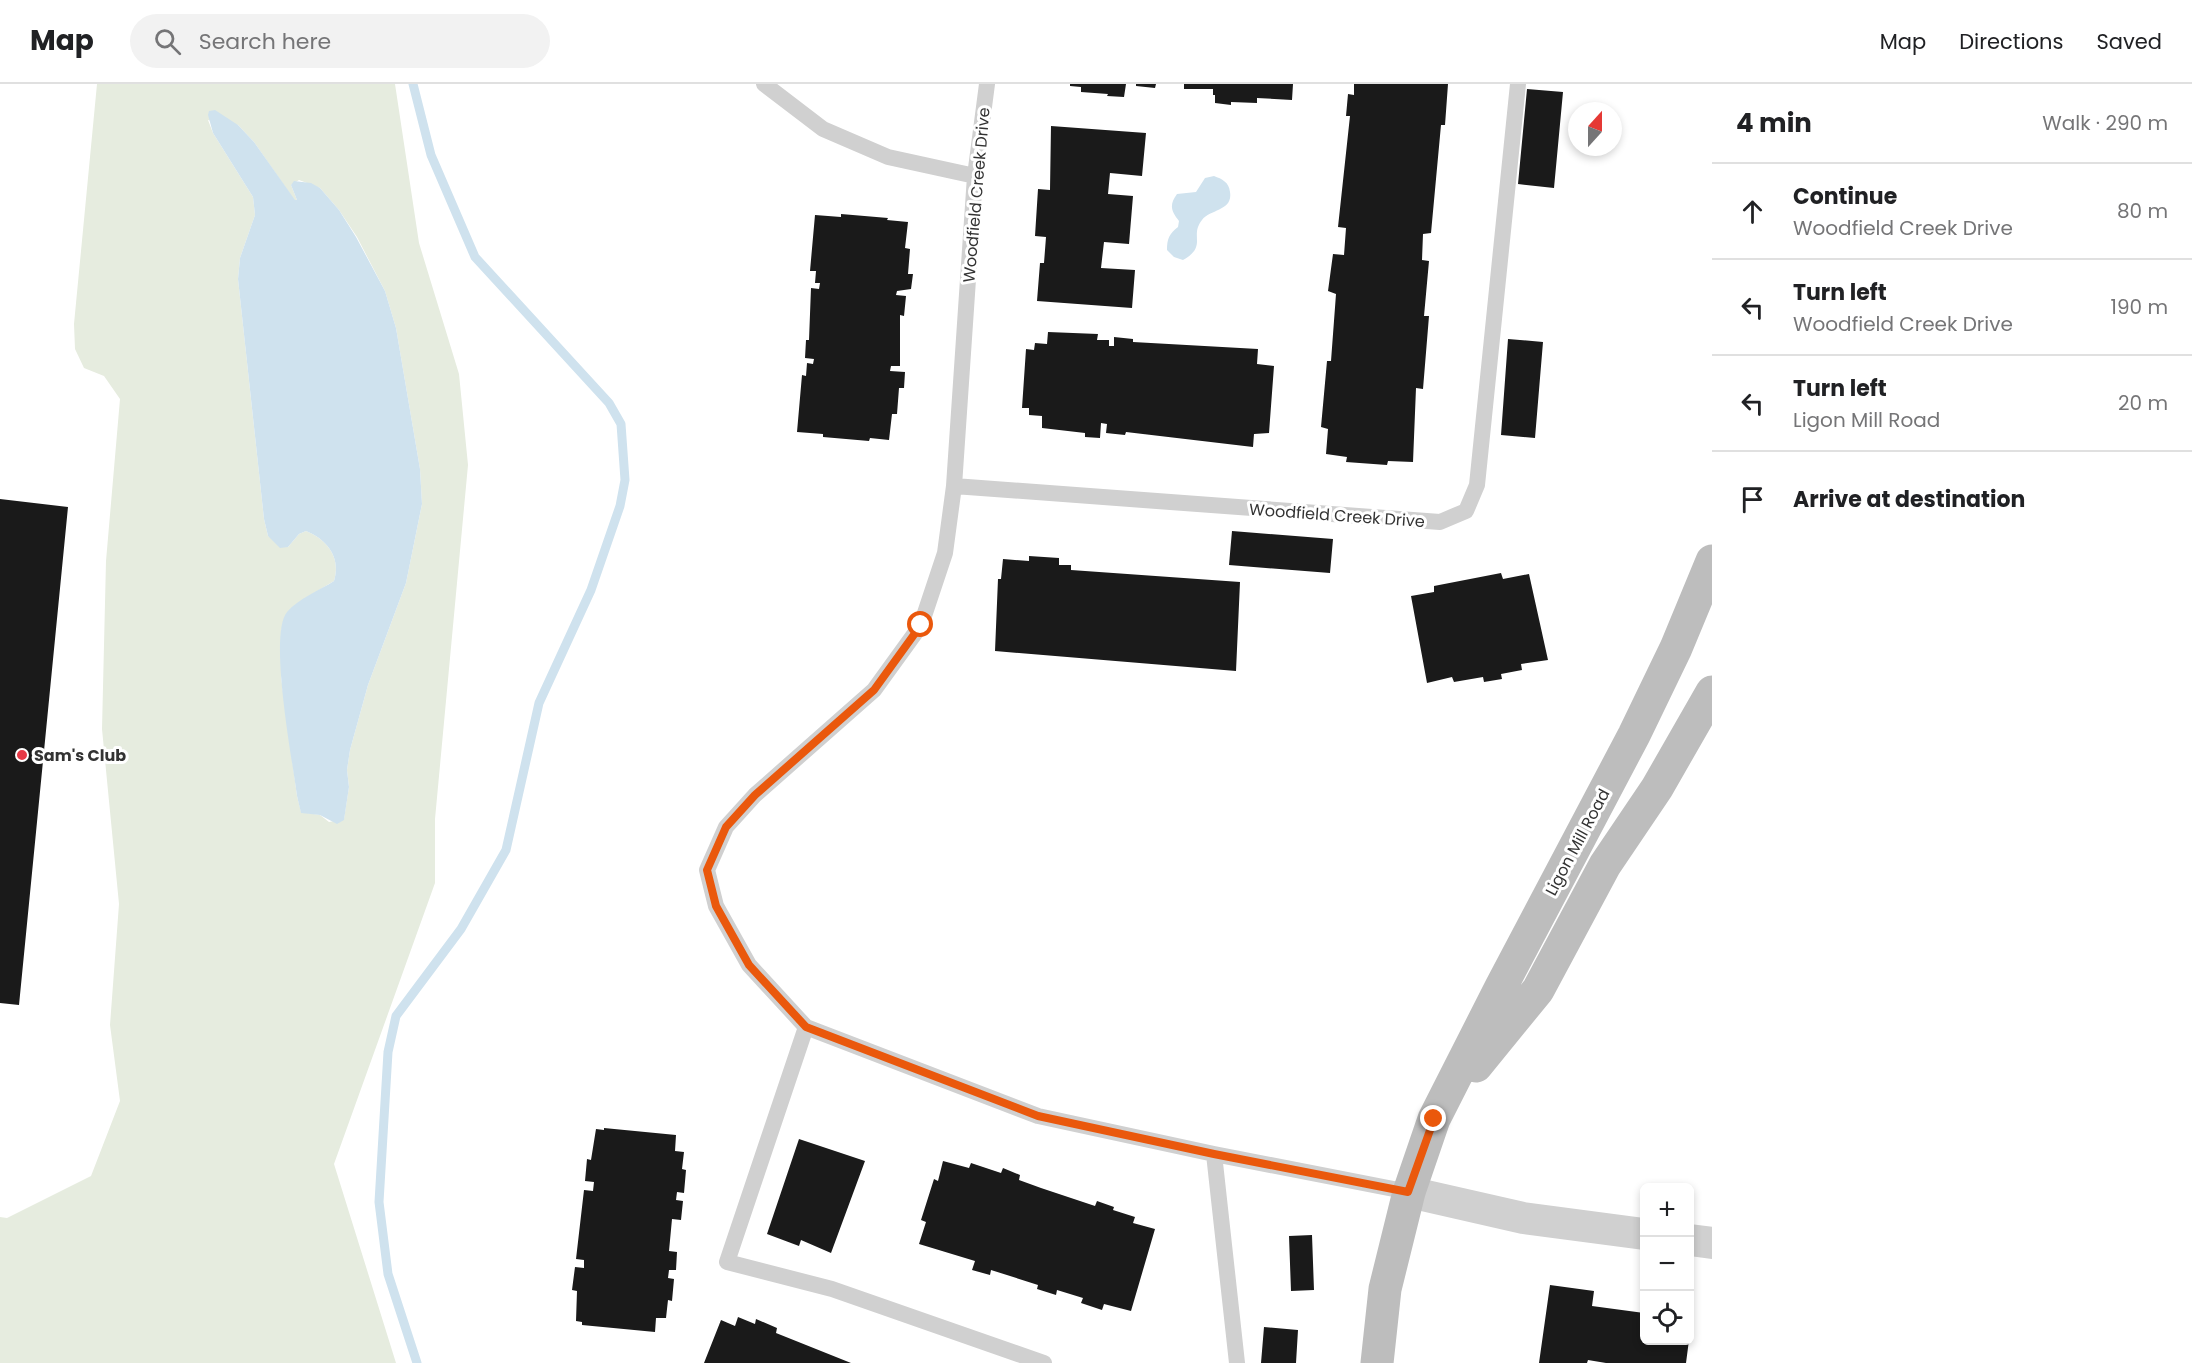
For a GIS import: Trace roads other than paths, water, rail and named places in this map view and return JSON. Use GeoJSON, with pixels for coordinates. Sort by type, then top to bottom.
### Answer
{"type":"FeatureCollection","features":[{"type":"Feature","properties":{"kind":"main road","name":"Ligon Mill Road"},"geometry":{"type":"LineString","coordinates":[[1377,1363],[1385,1289],[1408,1192],[1434,1119],[1634,735],[1676,648],[1712,561]]}},
{"type":"Feature","properties":{"kind":"main road","name":"Ligon Mill Road"},"geometry":{"type":"LineString","coordinates":[[1434,1119],[1538,990],[1605,865],[1657,788],[1712,692]]}},
{"type":"Feature","properties":{"kind":"street"},"geometry":{"type":"LineString","coordinates":[[1408,1192],[1523,1218],[1640,1233]]}},
{"type":"Feature","properties":{"kind":"street"},"geometry":{"type":"LineString","coordinates":[[1694,1241],[1712,1243]]}},
{"type":"Feature","properties":{"kind":"lane"},"geometry":{"type":"LineString","coordinates":[[764,84],[823,129],[888,156],[975,176]]}},
{"type":"Feature","properties":{"kind":"lane","name":"Woodfield Creek Drive"},"geometry":{"type":"LineString","coordinates":[[987,84],[975,176],[954,486],[945,553],[921,625],[874,690],[755,795],[726,827],[707,870],[716,906],[749,965],[806,1027],[1038,1116],[1214,1154],[1408,1192]]}},
{"type":"Feature","properties":{"kind":"lane","name":"Woodfield Creek Drive"},"geometry":{"type":"LineString","coordinates":[[954,486],[1440,522],[1466,511],[1477,485],[1518,84]]}},
{"type":"Feature","properties":{"kind":"lane"},"geometry":{"type":"LineString","coordinates":[[806,1027],[727,1262],[832,1289],[1044,1363]]}},
{"type":"Feature","properties":{"kind":"lane"},"geometry":{"type":"LineString","coordinates":[[1214,1154],[1237,1363]]}},
{"type":"Feature","properties":{"kind":"water"},"geometry":{"type":"Polygon","coordinates":[[[215,110],[238,125],[254,142],[295,200],[297,200],[291,185],[294,181],[311,183],[320,188],[339,210],[385,291],[396,328],[420,469],[422,504],[406,583],[368,685],[350,750],[347,770],[349,787],[344,820],[337,824],[320,815],[301,813],[283,700],[280,646],[282,625],[287,612],[303,599],[334,581],[336,565],[331,551],[321,539],[306,531],[299,534],[288,547],[280,548],[268,536],[264,519],[238,279],[240,258],[255,215],[253,197],[213,133],[208,115],[209,111],[215,110]]]}},
{"type":"Feature","properties":{"kind":"water"},"geometry":{"type":"Polygon","coordinates":[[[1214,176],[1227,183],[1230,192],[1228,203],[1202,220],[1197,231],[1197,245],[1190,255],[1183,260],[1174,257],[1167,250],[1167,243],[1172,232],[1178,227],[1179,221],[1172,208],[1174,198],[1177,194],[1196,192],[1205,178],[1214,176]]]}},
{"type":"Feature","properties":{"kind":"waterway"},"geometry":{"type":"LineString","coordinates":[[413,84],[431,155],[475,257],[609,403],[621,424],[625,480],[620,506],[591,590],[539,703],[506,850],[461,929],[396,1016],[388,1052],[379,1202],[388,1274],[417,1363]]}},
{"type":"Feature","properties":{"kind":"place","name":"Sam's Club"},"geometry":{"type":"Point","coordinates":[22,755]}}]}
